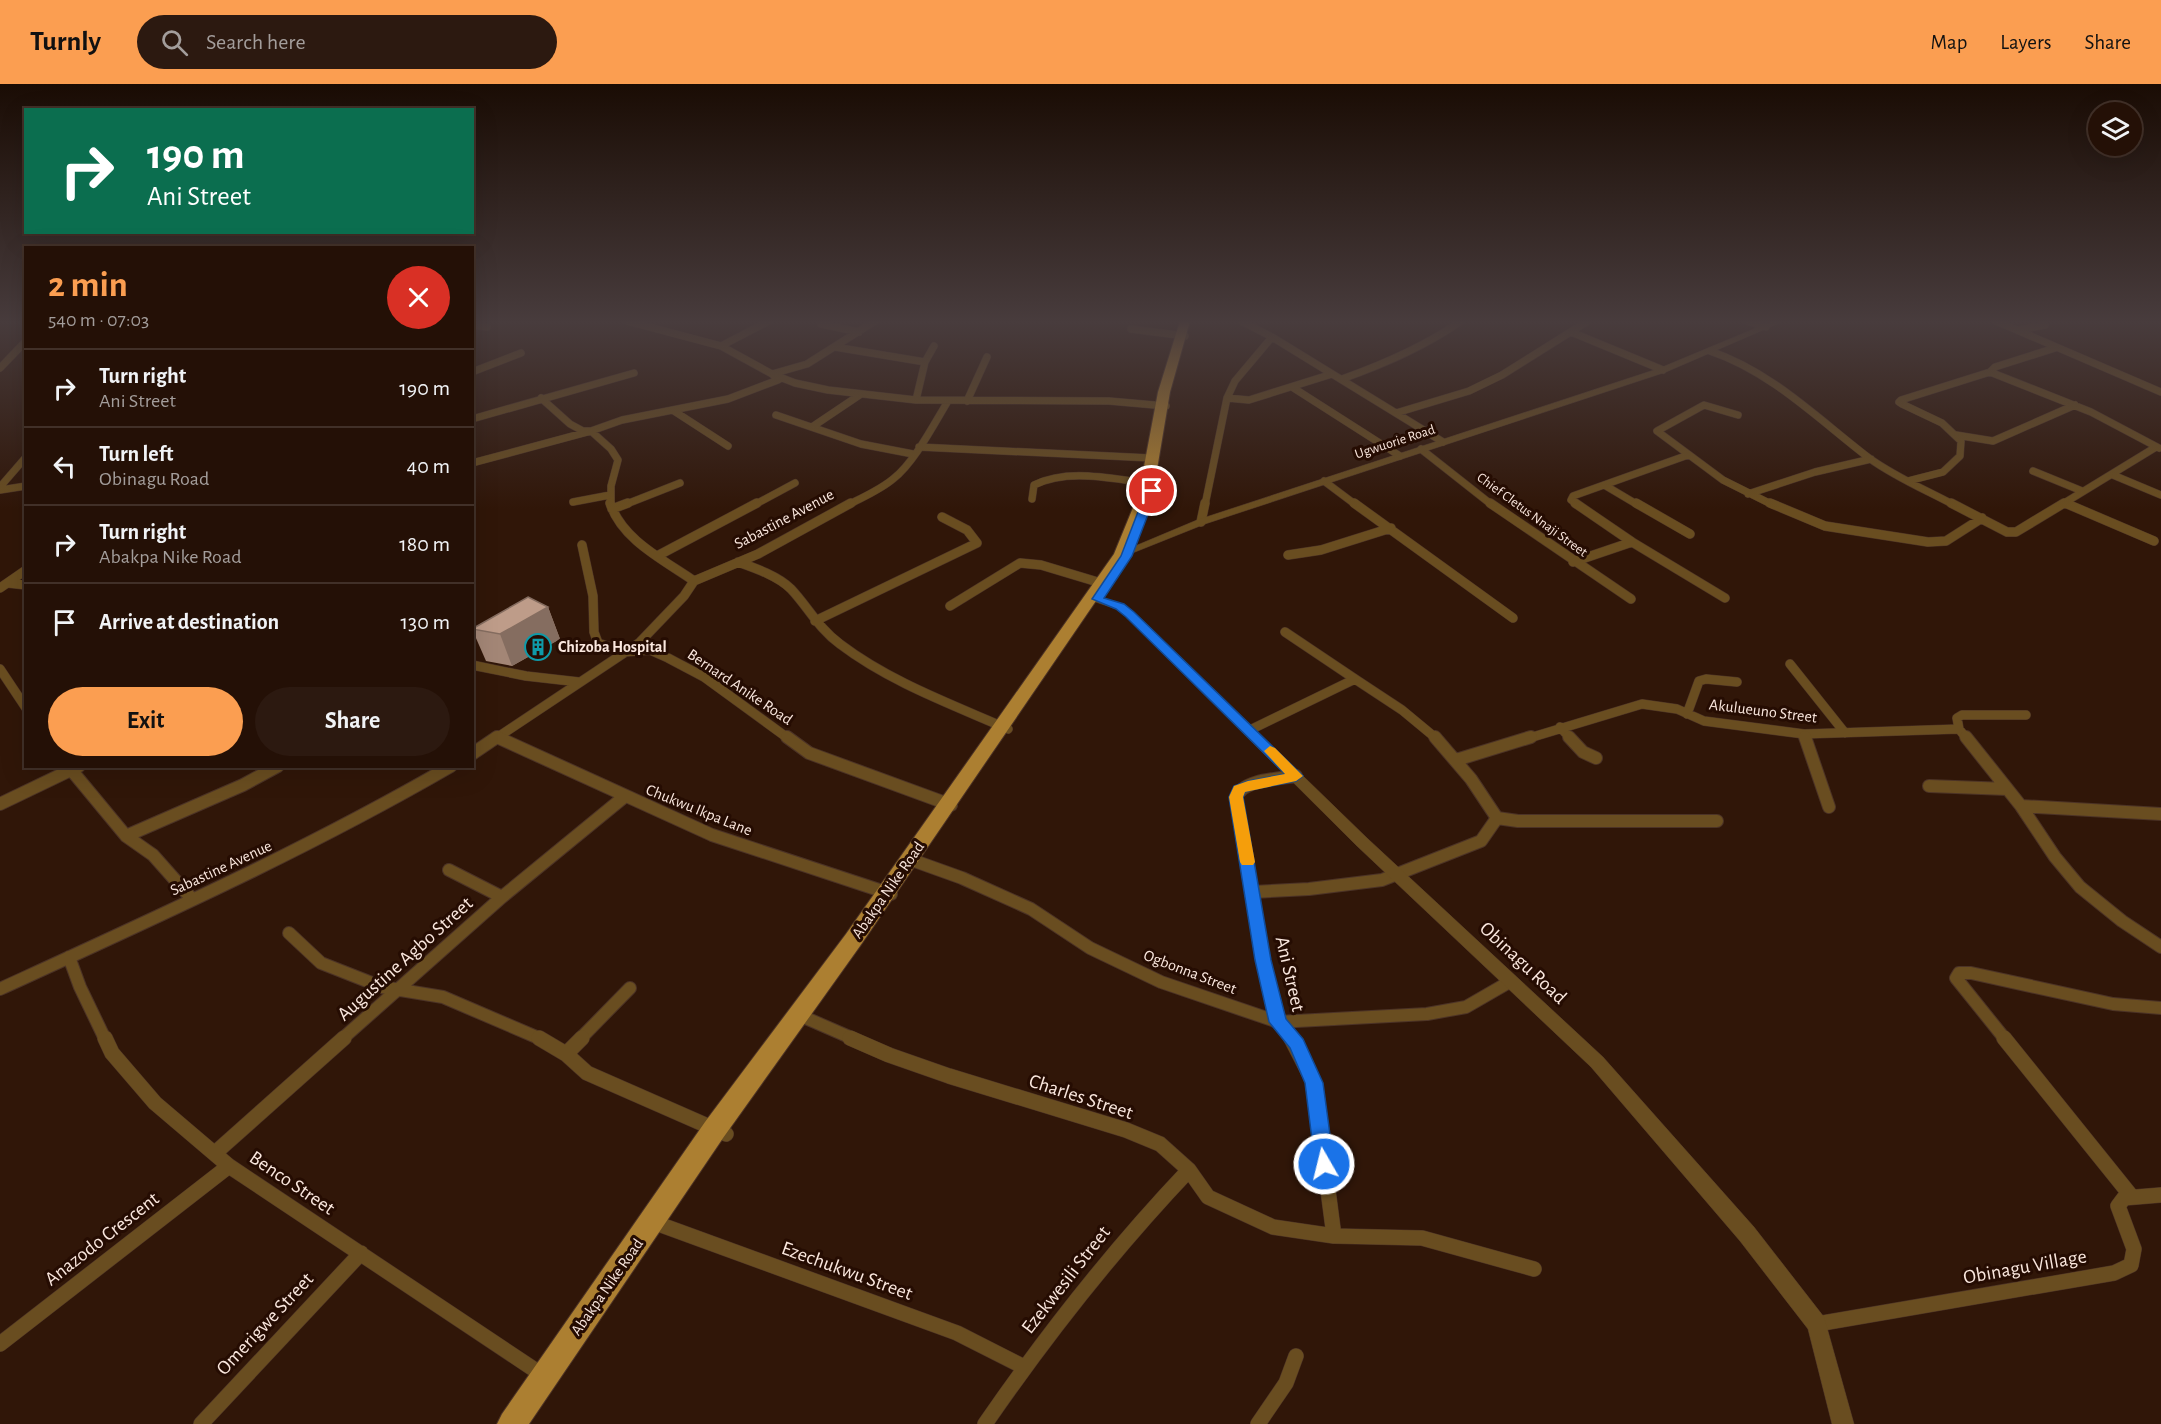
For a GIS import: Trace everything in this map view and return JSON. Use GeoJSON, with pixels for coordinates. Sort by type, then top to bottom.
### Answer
{"type":"FeatureCollection","features":[{"type":"Feature","properties":{"kind":"main road","name":"Abakpa Nike Road"},"geometry":{"type":"LineString","coordinates":[[1125,552],[1146,493],[1169,384]]}},
{"type":"Feature","properties":{"kind":"main road","name":"Abakpa Nike Road"},"geometry":{"type":"LineString","coordinates":[[512,1424],[550,1380],[720,1132],[952,805],[1125,552],[1152,491],[1163,406]]}},
{"type":"Feature","properties":{"kind":"main road","name":"Abakpa Nike Road"},"geometry":{"type":"LineString","coordinates":[[527,1424],[550,1380]]}},
{"type":"Feature","properties":{"kind":"street"},"geometry":{"type":"LineString","coordinates":[[474,418],[595,384]]}},
{"type":"Feature","properties":{"kind":"street"},"geometry":{"type":"LineString","coordinates":[[474,462],[591,432],[622,420],[728,399],[768,384]]}},
{"type":"Feature","properties":{"kind":"street"},"geometry":{"type":"LineString","coordinates":[[803,384],[861,394],[916,400],[1109,401],[1163,406]]}},
{"type":"Feature","properties":{"kind":"street"},"geometry":{"type":"LineString","coordinates":[[916,400],[920,384]]}},
{"type":"Feature","properties":{"kind":"street"},"geometry":{"type":"LineString","coordinates":[[967,401],[975,384]]}},
{"type":"Feature","properties":{"kind":"street"},"geometry":{"type":"LineString","coordinates":[[1201,522],[1227,398],[1234,384]]}},
{"type":"Feature","properties":{"kind":"street"},"geometry":{"type":"LineString","coordinates":[[1227,398],[1249,400],[1303,384]]}},
{"type":"Feature","properties":{"kind":"street"},"geometry":{"type":"LineString","coordinates":[[1349,384],[1443,442]]}},
{"type":"Feature","properties":{"kind":"street"},"geometry":{"type":"LineString","coordinates":[[1396,413],[1469,391],[1484,384]]}},
{"type":"Feature","properties":{"kind":"street","name":"Ugwuorie Road"},"geometry":{"type":"LineString","coordinates":[[1125,552],[1201,522],[1622,384]]}},
{"type":"Feature","properties":{"kind":"street"},"geometry":{"type":"LineString","coordinates":[[1772,384],[1806,406],[1871,459],[1998,528],[2016,532],[2082,491],[2159,448]]}},
{"type":"Feature","properties":{"kind":"street"},"geometry":{"type":"LineString","coordinates":[[1908,481],[1942,472],[1960,456],[1960,441],[1956,435],[1937,421],[1899,402],[1955,384]]}},
{"type":"Feature","properties":{"kind":"street"},"geometry":{"type":"LineString","coordinates":[[2020,384],[2075,405],[2159,448]]}},
{"type":"Feature","properties":{"kind":"street"},"geometry":{"type":"LineString","coordinates":[[2141,384],[2161,392]]}},
{"type":"Feature","properties":{"kind":"street"},"geometry":{"type":"LineString","coordinates":[[1292,387],[1400,456]]}},
{"type":"Feature","properties":{"kind":"street"},"geometry":{"type":"LineString","coordinates":[[812,427],[861,394]]}},
{"type":"Feature","properties":{"kind":"street"},"geometry":{"type":"LineString","coordinates":[[541,398],[555,408],[574,428],[580,432],[591,432],[611,449],[618,460],[610,495],[612,509],[623,527],[694,581]]}},
{"type":"Feature","properties":{"kind":"street","name":"Sabastine Avenue"},"geometry":{"type":"LineString","coordinates":[[474,753],[639,643],[684,596],[694,581],[758,554],[830,513],[874,492],[895,478],[916,451],[948,401]]}},
{"type":"Feature","properties":{"kind":"street"},"geometry":{"type":"LineString","coordinates":[[1738,415],[1704,405],[1657,429],[1688,455],[1748,494],[1825,526],[1928,542],[1946,541],[1982,518]]}},
{"type":"Feature","properties":{"kind":"street"},"geometry":{"type":"LineString","coordinates":[[1956,435],[1993,441],[2075,405]]}},
{"type":"Feature","properties":{"kind":"street"},"geometry":{"type":"LineString","coordinates":[[674,411],[728,446]]}},
{"type":"Feature","properties":{"kind":"street"},"geometry":{"type":"LineString","coordinates":[[776,415],[861,444],[916,451],[1152,459]]}},
{"type":"Feature","properties":{"kind":"street","name":"Chief Cletus Nnaji Street"},"geometry":{"type":"LineString","coordinates":[[1421,449],[1509,518],[1631,599]]}},
{"type":"Feature","properties":{"kind":"street"},"geometry":{"type":"LineString","coordinates":[[1688,455],[1573,496],[1571,500],[1632,542],[1725,598]]}},
{"type":"Feature","properties":{"kind":"street"},"geometry":{"type":"LineString","coordinates":[[0,488],[24,459]]}},
{"type":"Feature","properties":{"kind":"street"},"geometry":{"type":"LineString","coordinates":[[1748,494],[1815,472],[1871,459]]}},
{"type":"Feature","properties":{"kind":"street"},"geometry":{"type":"LineString","coordinates":[[2033,471],[2082,491]]}},
{"type":"Feature","properties":{"kind":"street"},"geometry":{"type":"LineString","coordinates":[[2113,475],[2161,495]]}},
{"type":"Feature","properties":{"kind":"street"},"geometry":{"type":"LineString","coordinates":[[1032,499],[1034,485],[1048,479],[1066,477],[1148,483]]}},
{"type":"Feature","properties":{"kind":"street"},"geometry":{"type":"LineString","coordinates":[[1324,481],[1513,618]]}},
{"type":"Feature","properties":{"kind":"street"},"geometry":{"type":"LineString","coordinates":[[612,509],[680,483]]}},
{"type":"Feature","properties":{"kind":"street"},"geometry":{"type":"LineString","coordinates":[[659,555],[795,483]]}},
{"type":"Feature","properties":{"kind":"street"},"geometry":{"type":"LineString","coordinates":[[0,488],[24,486]]}},
{"type":"Feature","properties":{"kind":"street"},"geometry":{"type":"LineString","coordinates":[[1606,486],[1690,534]]}},
{"type":"Feature","properties":{"kind":"street"},"geometry":{"type":"LineString","coordinates":[[573,502],[610,495]]}},
{"type":"Feature","properties":{"kind":"street"},"geometry":{"type":"LineString","coordinates":[[2065,502],[2154,542]]}},
{"type":"Feature","properties":{"kind":"street"},"geometry":{"type":"LineString","coordinates":[[815,621],[977,543],[976,538],[963,528],[942,517]]}},
{"type":"Feature","properties":{"kind":"street"},"geometry":{"type":"LineString","coordinates":[[1288,555],[1321,550],[1391,528]]}},
{"type":"Feature","properties":{"kind":"street"},"geometry":{"type":"LineString","coordinates":[[1573,562],[1632,542]]}},
{"type":"Feature","properties":{"kind":"street","name":"Bernard Anike Road"},"geometry":{"type":"LineString","coordinates":[[582,545],[593,596],[594,632],[598,642],[624,652],[650,650],[668,658],[704,677],[809,753],[952,805]]}},
{"type":"Feature","properties":{"kind":"street"},"geometry":{"type":"LineString","coordinates":[[738,562],[759,570],[790,588],[815,621],[839,644],[897,680],[1005,728]]}},
{"type":"Feature","properties":{"kind":"street"},"geometry":{"type":"LineString","coordinates":[[950,606],[1020,563],[1041,565],[1097,593]]}},
{"type":"Feature","properties":{"kind":"street"},"geometry":{"type":"LineString","coordinates":[[4,585],[24,571]]}},
{"type":"Feature","properties":{"kind":"street"},"geometry":{"type":"LineString","coordinates":[[4,585],[24,585]]}},
{"type":"Feature","properties":{"kind":"street","name":"Obinagu Road"},"geometry":{"type":"LineString","coordinates":[[1097,593],[1130,614],[1362,842],[1597,1062],[1748,1234],[1817,1324],[1843,1424]]}},
{"type":"Feature","properties":{"kind":"street"},"geometry":{"type":"LineString","coordinates":[[1284,632],[1417,721],[1479,787],[1497,818]]}},
{"type":"Feature","properties":{"kind":"street"},"geometry":{"type":"LineString","coordinates":[[1790,664],[1845,733]]}},
{"type":"Feature","properties":{"kind":"street"},"geometry":{"type":"LineString","coordinates":[[474,666],[562,682],[579,682]]}},
{"type":"Feature","properties":{"kind":"street"},"geometry":{"type":"LineString","coordinates":[[0,669],[24,705]]}},
{"type":"Feature","properties":{"kind":"street"},"geometry":{"type":"LineString","coordinates":[[1250,730],[1355,679]]}},
{"type":"Feature","properties":{"kind":"street"},"geometry":{"type":"LineString","coordinates":[[1687,714],[1699,681],[1706,679],[1737,682]]}},
{"type":"Feature","properties":{"kind":"street","name":"Akulueuno Street"},"geometry":{"type":"LineString","coordinates":[[1456,760],[1642,704],[1668,707],[1732,725],[1804,734],[1959,729]]}},
{"type":"Feature","properties":{"kind":"street"},"geometry":{"type":"LineString","coordinates":[[2026,715],[1962,715],[1957,718],[1959,729],[2021,806],[2055,857],[2080,886],[2122,921],[2161,947]]}},
{"type":"Feature","properties":{"kind":"street"},"geometry":{"type":"LineString","coordinates":[[1560,727],[1583,752],[1596,758]]}},
{"type":"Feature","properties":{"kind":"street"},"geometry":{"type":"LineString","coordinates":[[1804,734],[1828,807]]}},
{"type":"Feature","properties":{"kind":"street","name":"Chukwu Ikpa Lane"},"geometry":{"type":"LineString","coordinates":[[499,738],[712,836],[890,894]]}},
{"type":"Feature","properties":{"kind":"street"},"geometry":{"type":"LineString","coordinates":[[0,804],[73,768],[126,836],[153,855],[192,899]]}},
{"type":"Feature","properties":{"kind":"street"},"geometry":{"type":"LineString","coordinates":[[126,836],[243,785],[274,768]]}},
{"type":"Feature","properties":{"kind":"street","name":"Sabastine Avenue"},"geometry":{"type":"LineString","coordinates":[[0,988],[363,817],[445,768]]}},
{"type":"Feature","properties":{"kind":"street","name":"Ani Street"},"geometry":{"type":"LineString","coordinates":[[1296,776],[1248,785],[1239,789],[1236,797],[1263,960],[1278,1022],[1296,1044],[1314,1083],[1334,1236]]}},
{"type":"Feature","properties":{"kind":"street"},"geometry":{"type":"LineString","coordinates":[[1929,786],[2007,789]]}},
{"type":"Feature","properties":{"kind":"street","name":"Augustine Agbo Street"},"geometry":{"type":"LineString","coordinates":[[215,1153],[502,897],[624,797]]}},
{"type":"Feature","properties":{"kind":"street"},"geometry":{"type":"LineString","coordinates":[[2021,806],[2161,814]]}},
{"type":"Feature","properties":{"kind":"street"},"geometry":{"type":"LineString","coordinates":[[1497,818],[1518,821],[1717,821]]}},
{"type":"Feature","properties":{"kind":"street"},"geometry":{"type":"LineString","coordinates":[[1253,892],[1309,889],[1382,880],[1481,841],[1497,818]]}},
{"type":"Feature","properties":{"kind":"street","name":"Ogbonna Street"},"geometry":{"type":"LineString","coordinates":[[913,860],[962,878],[1031,909],[1090,948],[1161,982],[1278,1022],[1427,1014],[1466,1006],[1510,981]]}},
{"type":"Feature","properties":{"kind":"street"},"geometry":{"type":"LineString","coordinates":[[449,870],[502,897]]}},
{"type":"Feature","properties":{"kind":"street"},"geometry":{"type":"LineString","coordinates":[[289,933],[321,963],[382,987],[442,997],[536,1036],[566,1054],[588,1073],[720,1132]]}},
{"type":"Feature","properties":{"kind":"street","name":"Benco Street"},"geometry":{"type":"LineString","coordinates":[[69,957],[80,987],[112,1053],[155,1103],[229,1166],[550,1380]]}},
{"type":"Feature","properties":{"kind":"street"},"geometry":{"type":"LineString","coordinates":[[2161,1008],[2113,1004],[1971,973],[1959,973],[1956,978],[2132,1197],[2161,1195]]}},
{"type":"Feature","properties":{"kind":"street"},"geometry":{"type":"LineString","coordinates":[[566,1054],[630,988]]}},
{"type":"Feature","properties":{"kind":"street","name":"Charles Street"},"geometry":{"type":"LineString","coordinates":[[803,1017],[890,1055],[949,1076],[1126,1130],[1160,1144],[1189,1170],[1208,1197],[1273,1227],[1334,1236],[1422,1238],[1534,1269]]}},
{"type":"Feature","properties":{"kind":"street","name":"Anazodo Crescent"},"geometry":{"type":"LineString","coordinates":[[0,1344],[229,1166]]}},
{"type":"Feature","properties":{"kind":"street","name":"Ezekwesili Street"},"geometry":{"type":"LineString","coordinates":[[984,1424],[1024,1367],[1140,1221],[1189,1170]]}},
{"type":"Feature","properties":{"kind":"street","name":"Obinagu Village"},"geometry":{"type":"LineString","coordinates":[[1817,1324],[2114,1273],[2131,1265],[2134,1249],[2118,1206],[2124,1198],[2132,1197]]}},
{"type":"Feature","properties":{"kind":"street","name":"Ezechukwu Street"},"geometry":{"type":"LineString","coordinates":[[658,1224],[957,1333],[1024,1367]]}},
{"type":"Feature","properties":{"kind":"street","name":"Omerigwe Street"},"geometry":{"type":"LineString","coordinates":[[201,1424],[361,1253]]}},
{"type":"Feature","properties":{"kind":"street"},"geometry":{"type":"LineString","coordinates":[[1258,1424],[1286,1383],[1296,1356]]}},
{"type":"Feature","properties":{"kind":"building"},"geometry":{"type":"Polygon","coordinates":[[[528,597],[548,607],[500,634],[474,628],[528,597]]]}},
{"type":"Feature","properties":{"kind":"slow traffic"},"geometry":{"type":"LineString","coordinates":[[1247,862],[1236,797],[1239,789],[1248,785],[1296,776],[1270,751]]}},
{"type":"Feature","properties":{"kind":"place","name":"Chizoba Hospital"},"geometry":{"type":"Point","coordinates":[538,647]}},
{"type":"Feature","properties":{"kind":"route"},"geometry":{"type":"LineString","coordinates":[[1152,491],[1126,556],[1098,599],[1120,607],[1130,614],[1296,776],[1248,785],[1239,789],[1236,797],[1263,960],[1278,1022],[1296,1044],[1314,1083],[1324,1164]]}}]}
